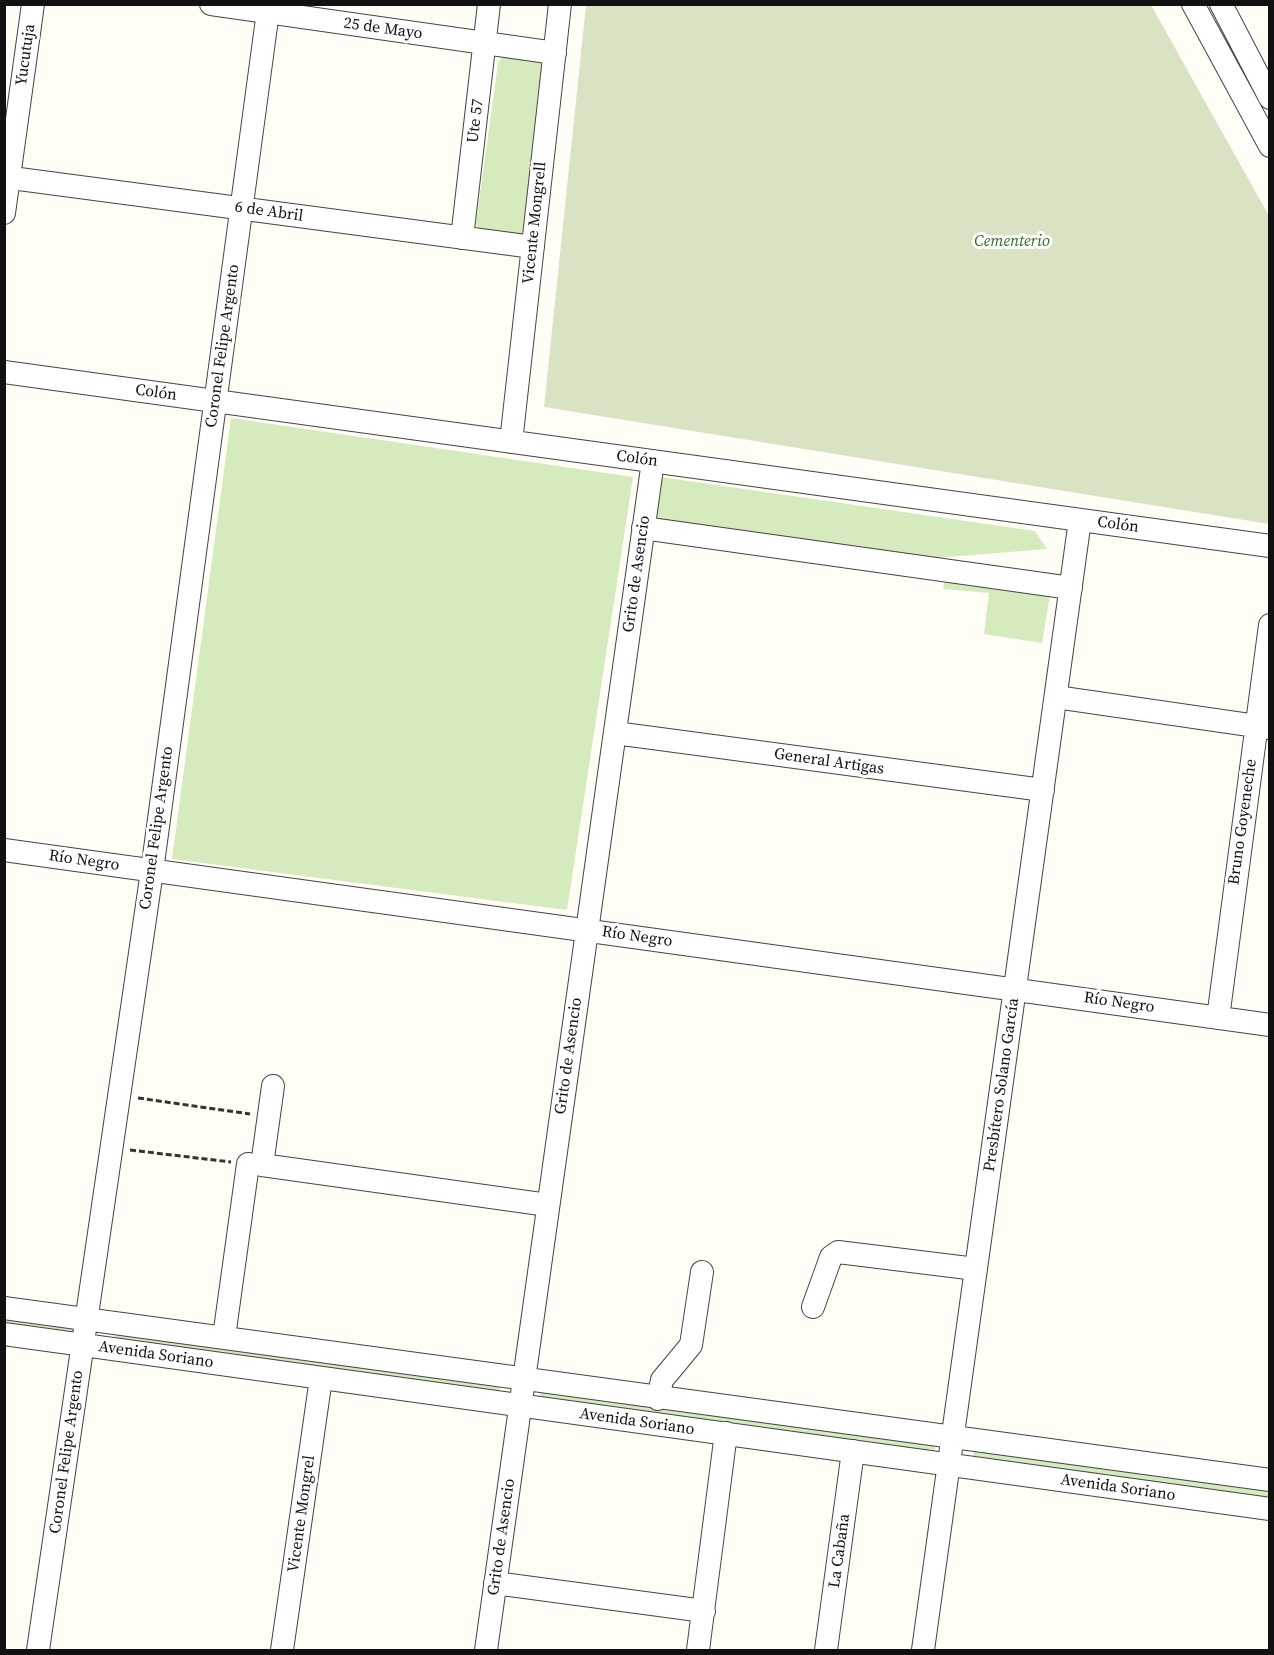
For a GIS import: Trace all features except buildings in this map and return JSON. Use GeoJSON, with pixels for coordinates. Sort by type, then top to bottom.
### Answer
{"type":"FeatureCollection","features":[{"type":"Feature","properties":{"kind":"street","name":"Yucutuja"},"geometry":{"type":"LineString","coordinates":[[4,213],[7,178],[33,4]]}},
{"type":"Feature","properties":{"kind":"street","name":"25 de Mayo"},"geometry":{"type":"LineString","coordinates":[[211,4],[268,8],[485,44],[555,53]]}},
{"type":"Feature","properties":{"kind":"street","name":"Ute 57"},"geometry":{"type":"LineString","coordinates":[[462,238],[489,4]]}},
{"type":"Feature","properties":{"kind":"street","name":"Vicente Mongrell"},"geometry":{"type":"LineString","coordinates":[[511,441],[560,4]]}},
{"type":"Feature","properties":{"kind":"street"},"geometry":{"type":"LineString","coordinates":[[1193,4],[1269,146]]}},
{"type":"Feature","properties":{"kind":"street"},"geometry":{"type":"LineString","coordinates":[[1221,4],[1269,98]]}},
{"type":"Feature","properties":{"kind":"street","name":"Coronel Felipe Argento"},"geometry":{"type":"LineString","coordinates":[[38,1650],[152,871],[268,8]]}},
{"type":"Feature","properties":{"kind":"street","name":"6 de Abril"},"geometry":{"type":"LineString","coordinates":[[7,178],[533,247]]}},
{"type":"Feature","properties":{"kind":"street","name":"Colón"},"geometry":{"type":"LineString","coordinates":[[4,372],[1269,546]]}},
{"type":"Feature","properties":{"kind":"street","name":"Grito de Asencio"},"geometry":{"type":"LineString","coordinates":[[486,1650],[652,461]]}},
{"type":"Feature","properties":{"kind":"street","name":"Presbítero Solano García"},"geometry":{"type":"LineString","coordinates":[[924,1650],[1080,520]]}},
{"type":"Feature","properties":{"kind":"street"},"geometry":{"type":"LineString","coordinates":[[643,528],[1071,588]]}},
{"type":"Feature","properties":{"kind":"street","name":"Bruno Goyeneche"},"geometry":{"type":"LineString","coordinates":[[1218,1018],[1263,727],[1269,625]]}},
{"type":"Feature","properties":{"kind":"street"},"geometry":{"type":"LineString","coordinates":[[1056,697],[1263,727]]}},
{"type":"Feature","properties":{"kind":"street","name":"General Artigas"},"geometry":{"type":"LineString","coordinates":[[615,733],[1043,790]]}},
{"type":"Feature","properties":{"kind":"street","name":"Río Negro"},"geometry":{"type":"LineString","coordinates":[[4,850],[1269,1024]]}},
{"type":"Feature","properties":{"kind":"street"},"geometry":{"type":"LineString","coordinates":[[273,1086],[262,1165],[548,1205]]}},
{"type":"Feature","properties":{"kind":"street"},"geometry":{"type":"LineString","coordinates":[[224,1337],[248,1164]]}},
{"type":"Feature","properties":{"kind":"street"},"geometry":{"type":"LineString","coordinates":[[813,1307],[831,1257],[838,1252],[976,1269]]}},
{"type":"Feature","properties":{"kind":"street"},"geometry":{"type":"LineString","coordinates":[[658,1399],[662,1380],[692,1345],[702,1272]]}},
{"type":"Feature","properties":{"kind":"street","name":"Avenida Soriano"},"geometry":{"type":"LineString","coordinates":[[4,1308],[658,1399],[1269,1480]]}},
{"type":"Feature","properties":{"kind":"street","name":"Avenida Soriano"},"geometry":{"type":"LineString","coordinates":[[4,1334],[1269,1509]]}},
{"type":"Feature","properties":{"kind":"street","name":"Vicente Mongrel"},"geometry":{"type":"LineString","coordinates":[[282,1650],[321,1378]]}},
{"type":"Feature","properties":{"kind":"street"},"geometry":{"type":"LineString","coordinates":[[698,1650],[726,1433]]}},
{"type":"Feature","properties":{"kind":"street","name":"La Cabaña"},"geometry":{"type":"LineString","coordinates":[[826,1650],[853,1451]]}},
{"type":"Feature","properties":{"kind":"street"},"geometry":{"type":"LineString","coordinates":[[495,1583],[704,1611]]}},
{"type":"Feature","properties":{"kind":"path"},"geometry":{"type":"LineString","coordinates":[[118,1095],[269,1117]]}},
{"type":"Feature","properties":{"kind":"path"},"geometry":{"type":"LineString","coordinates":[[111,1148],[248,1164]]}},
{"type":"Feature","properties":{"kind":"green space","name":"Cementerio"},"geometry":{"type":"Polygon","coordinates":[[[586,5],[1151,5],[1269,216],[1269,524],[544,407],[586,5]]]}},
{"type":"Feature","properties":{"kind":"green space"},"geometry":{"type":"Polygon","coordinates":[[[502,57],[548,63],[526,233],[519,237],[478,229],[476,223],[498,63],[502,57]]]}},
{"type":"Feature","properties":{"kind":"green space"},"geometry":{"type":"Polygon","coordinates":[[[231,418],[633,477],[567,910],[172,859],[231,418]]]}},
{"type":"Feature","properties":{"kind":"green space"},"geometry":{"type":"Polygon","coordinates":[[[661,477],[1035,531],[1047,549],[923,559],[654,524],[661,477]]]}},
{"type":"Feature","properties":{"kind":"green space"},"geometry":{"type":"Polygon","coordinates":[[[944,582],[1050,595],[1042,643],[984,634],[989,593],[943,589],[944,582]]]}},
{"type":"Feature","properties":{"kind":"green space"},"geometry":{"type":"Polygon","coordinates":[[[5,1315],[75,1325],[74,1335],[5,1325],[5,1315]]]}},
{"type":"Feature","properties":{"kind":"green space"},"geometry":{"type":"Polygon","coordinates":[[[116,1332],[500,1386],[499,1394],[115,1339],[116,1332]]]}},
{"type":"Feature","properties":{"kind":"green space"},"geometry":{"type":"Polygon","coordinates":[[[541,1389],[936,1445],[934,1454],[540,1398],[541,1389]]]}},
{"type":"Feature","properties":{"kind":"green space"},"geometry":{"type":"Polygon","coordinates":[[[974,1450],[1269,1491],[1269,1500],[973,1460],[974,1450]]]}}]}
